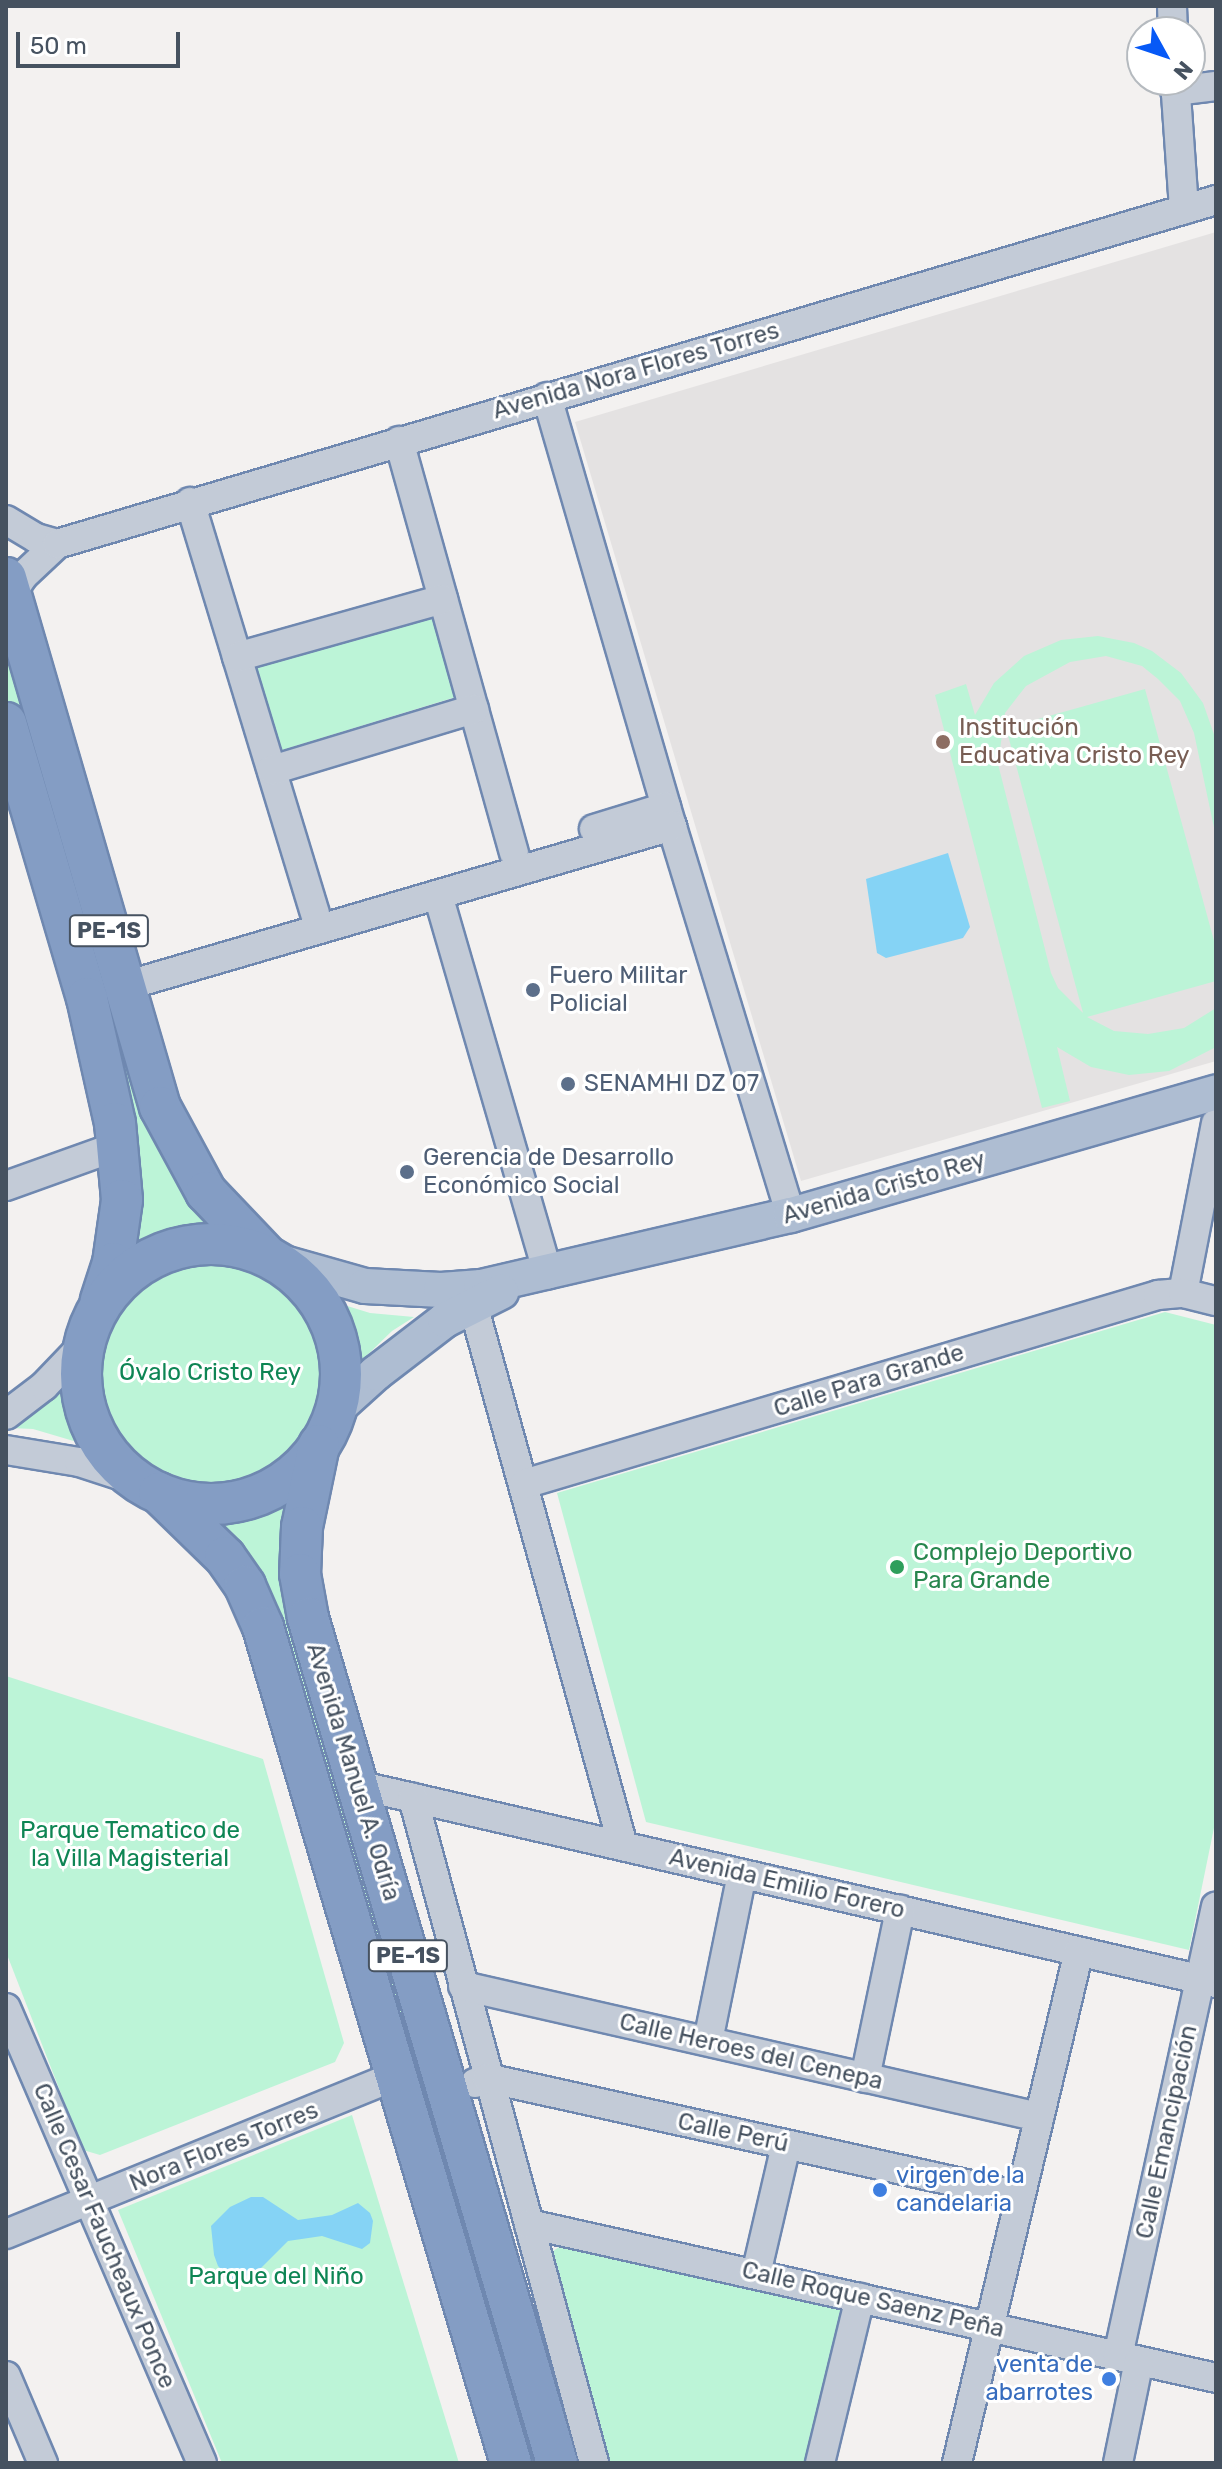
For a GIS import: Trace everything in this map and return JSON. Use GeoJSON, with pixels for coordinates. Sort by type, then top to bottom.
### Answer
{"type":"FeatureCollection","features":[{"type":"Feature","properties":{"kind":"highway","name":"PE-1S"},"geometry":{"type":"LineString","coordinates":[[7,731],[87,998],[118,1146],[122,1200],[113,1263],[92,1326],[82,1387],[86,1409],[106,1450],[148,1487],[203,1503],[248,1498],[288,1478],[319,1445],[336,1409],[341,1382],[340,1353],[332,1325],[319,1300],[300,1278],[272,1258],[206,1192],[174,1138],[160,1107],[8,586]]}},
{"type":"Feature","properties":{"kind":"highway","name":"PE-1S"},"geometry":{"type":"LineString","coordinates":[[92,1326],[125,1277],[162,1254],[204,1244],[236,1246],[272,1258]]}},
{"type":"Feature","properties":{"kind":"highway","name":"Avenida Manuel A. Odría"},"geometry":{"type":"LineString","coordinates":[[319,1445],[302,1527],[300,1574],[308,1618],[557,2463]]}},
{"type":"Feature","properties":{"kind":"highway","name":"Avenida Manuel A. Odría"},"geometry":{"type":"LineString","coordinates":[[148,1487],[225,1557],[245,1586],[263,1627],[511,2463]]}},
{"type":"Feature","properties":{"kind":"highway"},"geometry":{"type":"LineString","coordinates":[[402,2092],[449,2094]]}},
{"type":"Feature","properties":{"kind":"main road","name":"Avenida Cristo Rey"},"geometry":{"type":"LineString","coordinates":[[272,1258],[365,1286],[404,1289],[481,1287],[548,1274],[791,1215],[1216,1092]]}},
{"type":"Feature","properties":{"kind":"main road","name":"Avenida Cristo Rey"},"geometry":{"type":"LineString","coordinates":[[336,1409],[416,1341],[473,1305],[548,1274]]}},
{"type":"Feature","properties":{"kind":"street"},"geometry":{"type":"LineString","coordinates":[[1176,96],[1184,210]]}},
{"type":"Feature","properties":{"kind":"street","name":"Avenida Nora Flores Torres"},"geometry":{"type":"LineString","coordinates":[[8,586],[57,544],[190,502],[1216,200]]}},
{"type":"Feature","properties":{"kind":"street"},"geometry":{"type":"LineString","coordinates":[[547,397],[669,816],[791,1215]]}},
{"type":"Feature","properties":{"kind":"street"},"geometry":{"type":"LineString","coordinates":[[399,441],[514,853]]}},
{"type":"Feature","properties":{"kind":"street"},"geometry":{"type":"LineString","coordinates":[[190,502],[315,913]]}},
{"type":"Feature","properties":{"kind":"street"},"geometry":{"type":"LineString","coordinates":[[6,520],[36,538],[57,544]]}},
{"type":"Feature","properties":{"kind":"street"},"geometry":{"type":"LineString","coordinates":[[237,657],[443,599]]}},
{"type":"Feature","properties":{"kind":"street"},"geometry":{"type":"LineString","coordinates":[[272,770],[474,709]]}},
{"type":"Feature","properties":{"kind":"street"},"geometry":{"type":"LineString","coordinates":[[123,980],[315,913],[514,853],[669,816]]}},
{"type":"Feature","properties":{"kind":"street"},"geometry":{"type":"LineString","coordinates":[[123,980],[438,895],[669,816]]}},
{"type":"Feature","properties":{"kind":"street"},"geometry":{"type":"LineString","coordinates":[[438,895],[548,1274]]}},
{"type":"Feature","properties":{"kind":"street"},"geometry":{"type":"LineString","coordinates":[[1183,1293],[1216,1123]]}},
{"type":"Feature","properties":{"kind":"street"},"geometry":{"type":"LineString","coordinates":[[6,1186],[118,1146]]}},
{"type":"Feature","properties":{"kind":"street","name":"Calle Para Grande"},"geometry":{"type":"LineString","coordinates":[[524,1484],[1158,1295],[1183,1293],[1216,1301]]}},
{"type":"Feature","properties":{"kind":"street"},"geometry":{"type":"LineString","coordinates":[[473,1305],[623,1846]]}},
{"type":"Feature","properties":{"kind":"street"},"geometry":{"type":"LineString","coordinates":[[6,1415],[44,1386],[92,1326]]}},
{"type":"Feature","properties":{"kind":"street"},"geometry":{"type":"LineString","coordinates":[[6,1450],[79,1462],[148,1487]]}},
{"type":"Feature","properties":{"kind":"street","name":"Avenida Emilio Forero"},"geometry":{"type":"LineString","coordinates":[[357,1785],[1208,1981]]}},
{"type":"Feature","properties":{"kind":"street","name":"Avenida Manuel A. Odría"},"geometry":{"type":"LineString","coordinates":[[413,1798],[594,2463]]}},
{"type":"Feature","properties":{"kind":"street"},"geometry":{"type":"LineString","coordinates":[[708,2041],[742,1874]]}},
{"type":"Feature","properties":{"kind":"street","name":"Calle Emancipación"},"geometry":{"type":"LineString","coordinates":[[1118,2463],[1129,2359],[1208,1981],[1216,1907]]}},
{"type":"Feature","properties":{"kind":"street"},"geometry":{"type":"LineString","coordinates":[[865,2078],[900,1910]]}},
{"type":"Feature","properties":{"kind":"street"},"geometry":{"type":"LineString","coordinates":[[957,2463],[1079,1951]]}},
{"type":"Feature","properties":{"kind":"street","name":"Calle Heroes del Cenepa"},"geometry":{"type":"LineString","coordinates":[[463,1986],[1039,2117]]}},
{"type":"Feature","properties":{"kind":"street","name":"Calle Cesar Faucheaux Ponce"},"geometry":{"type":"LineString","coordinates":[[6,2008],[202,2463]]}},
{"type":"Feature","properties":{"kind":"street"},"geometry":{"type":"LineString","coordinates":[[449,2094],[487,2078]]}},
{"type":"Feature","properties":{"kind":"street","name":"Calle Perú"},"geometry":{"type":"LineString","coordinates":[[487,2078],[1020,2196]]}},
{"type":"Feature","properties":{"kind":"street","name":"Nora Flores Torres"},"geometry":{"type":"LineString","coordinates":[[6,2234],[402,2092]]}},
{"type":"Feature","properties":{"kind":"street"},"geometry":{"type":"LineString","coordinates":[[756,2274],[786,2145]]}},
{"type":"Feature","properties":{"kind":"street","name":"Calle Roque Saenz Peña"},"geometry":{"type":"LineString","coordinates":[[529,2224],[1216,2378]]}},
{"type":"Feature","properties":{"kind":"street"},"geometry":{"type":"LineString","coordinates":[[820,2463],[860,2298]]}},
{"type":"Feature","properties":{"kind":"street"},"geometry":{"type":"LineString","coordinates":[[6,2376],[43,2463]]}},
{"type":"Feature","properties":{"kind":"shaded area","name":"Institución Educativa Cristo Rey"},"geometry":{"type":"Polygon","coordinates":[[[1216,232],[1216,1061],[801,1181],[575,422],[1216,232]]]}},
{"type":"Feature","properties":{"kind":"green space"},"geometry":{"type":"Polygon","coordinates":[[[433,611],[459,696],[278,751],[252,666],[433,611]]]}},
{"type":"Feature","properties":{"kind":"green space"},"geometry":{"type":"Polygon","coordinates":[[[1098,636],[1134,643],[1152,651],[1181,673],[1203,703],[1216,740],[1216,837],[1194,733],[1180,701],[1142,666],[1106,656],[1070,662],[1026,686],[1005,713],[998,764],[1051,973],[1058,988],[1083,1013],[1006,728],[1145,689],[1216,948],[1216,981],[1087,1017],[1114,1031],[1148,1034],[1184,1028],[1216,1008],[1216,1047],[1169,1071],[1129,1075],[1091,1067],[1057,1047],[1070,1101],[1042,1108],[935,695],[966,684],[975,715],[994,683],[1024,656],[1061,640],[1098,636]]]}},
{"type":"Feature","properties":{"kind":"green space"},"geometry":{"type":"Polygon","coordinates":[[[6,641],[227,1230],[190,1233],[164,1241],[123,1265],[126,1252],[6,718],[6,641]]]}},
{"type":"Feature","properties":{"kind":"green space","name":"Óvalo Cristo Rey"},"geometry":{"type":"Polygon","coordinates":[[[210,1254],[233,1256],[256,1263],[294,1289],[320,1327],[327,1350],[327,1396],[320,1419],[294,1457],[256,1483],[233,1490],[210,1492],[187,1490],[164,1483],[126,1457],[100,1419],[93,1396],[91,1373],[93,1350],[100,1327],[126,1289],[164,1263],[187,1256],[210,1254]]]}},
{"type":"Feature","properties":{"kind":"green space"},"geometry":{"type":"Polygon","coordinates":[[[344,1305],[370,1313],[414,1317],[392,1331],[360,1362],[344,1305]]]}},
{"type":"Feature","properties":{"kind":"green space","name":"Complejo Deportivo Para Grande"},"geometry":{"type":"Polygon","coordinates":[[[1165,1312],[1216,1325],[1216,1818],[1189,1950],[646,1822],[557,1493],[1165,1312]]]}},
{"type":"Feature","properties":{"kind":"green space"},"geometry":{"type":"Polygon","coordinates":[[[68,1380],[67,1403],[77,1442],[33,1429],[10,1428],[68,1380]]]}},
{"type":"Feature","properties":{"kind":"green space"},"geometry":{"type":"Polygon","coordinates":[[[295,1490],[432,2087],[424,2097],[419,2097],[211,1517],[242,1516],[295,1490]]]}},
{"type":"Feature","properties":{"kind":"green space","name":"Parque Tematico de la Villa Magisterial"},"geometry":{"type":"Polygon","coordinates":[[[6,1676],[263,1759],[344,2043],[335,2062],[100,2155],[83,2150],[6,1952],[6,1676]]]}},
{"type":"Feature","properties":{"kind":"green space"},"geometry":{"type":"Polygon","coordinates":[[[438,2113],[546,2463],[524,2463],[427,2116],[438,2113]]]}},
{"type":"Feature","properties":{"kind":"green space","name":"Parque del Niño"},"geometry":{"type":"Polygon","coordinates":[[[352,2115],[459,2463],[222,2463],[118,2210],[352,2115]]]}},
{"type":"Feature","properties":{"kind":"green space"},"geometry":{"type":"Polygon","coordinates":[[[563,2244],[843,2309],[806,2463],[610,2463],[549,2254],[563,2244]]]}},
{"type":"Feature","properties":{"kind":"water"},"geometry":{"type":"Polygon","coordinates":[[[948,853],[970,927],[963,938],[886,958],[877,953],[866,879],[948,853]]]}},
{"type":"Feature","properties":{"kind":"water"},"geometry":{"type":"Polygon","coordinates":[[[251,2197],[263,2197],[298,2220],[332,2215],[358,2203],[370,2213],[373,2221],[370,2243],[362,2249],[322,2236],[288,2241],[256,2273],[232,2280],[218,2266],[211,2226],[230,2207],[251,2197]]]}},
{"type":"Feature","properties":{"kind":"place","name":"Institución Educativa Cristo Rey"},"geometry":{"type":"Point","coordinates":[943,742]}},
{"type":"Feature","properties":{"kind":"place","name":"Fuero Militar Policial"},"geometry":{"type":"Point","coordinates":[533,990]}},
{"type":"Feature","properties":{"kind":"place","name":"SENAMHI DZ 07"},"geometry":{"type":"Point","coordinates":[568,1084]}},
{"type":"Feature","properties":{"kind":"place","name":"Gerencia de Desarrollo Económico Social"},"geometry":{"type":"Point","coordinates":[407,1172]}},
{"type":"Feature","properties":{"kind":"place","name":"Complejo Deportivo Para Grande"},"geometry":{"type":"Point","coordinates":[897,1567]}},
{"type":"Feature","properties":{"kind":"place","name":"virgen de la candelaria"},"geometry":{"type":"Point","coordinates":[880,2190]}},
{"type":"Feature","properties":{"kind":"place","name":"venta de abarrotes"},"geometry":{"type":"Point","coordinates":[1109,2379]}}]}
